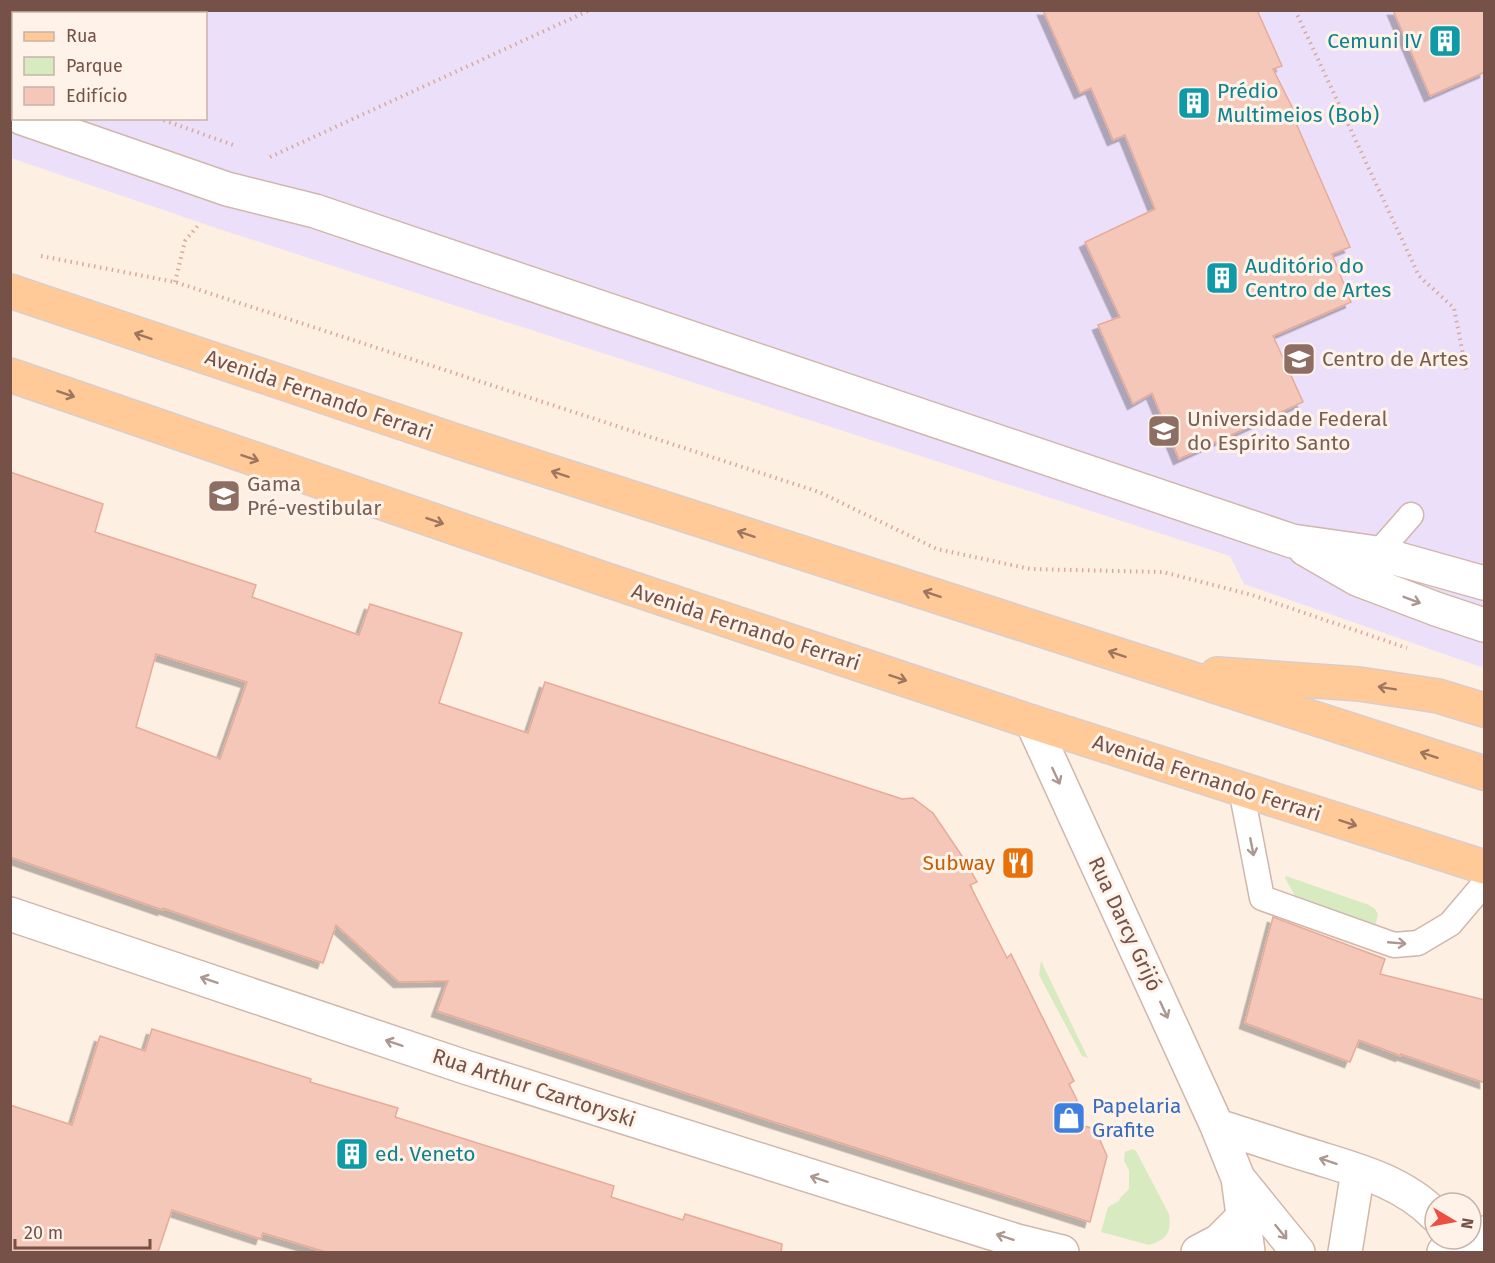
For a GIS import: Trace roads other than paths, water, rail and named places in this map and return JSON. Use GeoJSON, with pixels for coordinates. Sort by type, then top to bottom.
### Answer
{"type":"FeatureCollection","features":[{"type":"Feature","properties":{"kind":"main road","name":"Avenida Fernando Ferrari"},"geometry":{"type":"LineString","coordinates":[[10,291],[459,442],[1485,773]]}},
{"type":"Feature","properties":{"kind":"main road","name":"Avenida Fernando Ferrari"},"geometry":{"type":"LineString","coordinates":[[10,375],[604,579],[1032,722],[1485,867]]}},
{"type":"Feature","properties":{"kind":"main road"},"geometry":{"type":"LineString","coordinates":[[1173,672],[1359,684],[1438,696],[1485,710]]}},
{"type":"Feature","properties":{"kind":"street"},"geometry":{"type":"LineString","coordinates":[[28,120],[226,189],[315,211],[1292,542],[1357,579],[1485,625]]}},
{"type":"Feature","properties":{"kind":"street"},"geometry":{"type":"LineString","coordinates":[[1292,542],[1377,553],[1485,583]]}},
{"type":"Feature","properties":{"kind":"street","name":"Rua Darcy Grijó"},"geometry":{"type":"LineString","coordinates":[[1032,722],[1218,1126],[1238,1178],[1298,1252]]}},
{"type":"Feature","properties":{"kind":"street","name":"Rua Arthur Czartoryski"},"geometry":{"type":"LineString","coordinates":[[10,914],[465,1067],[1017,1241],[1062,1252]]}},
{"type":"Feature","properties":{"kind":"street"},"geometry":{"type":"LineString","coordinates":[[1218,1126],[1358,1171],[1401,1188],[1423,1203]]}},
{"type":"Feature","properties":{"kind":"street"},"geometry":{"type":"LineString","coordinates":[[1345,1252],[1358,1171]]}},
{"type":"Feature","properties":{"kind":"street"},"geometry":{"type":"LineString","coordinates":[[1238,1178],[1248,1252]]}},
{"type":"Feature","properties":{"kind":"street"},"geometry":{"type":"LineString","coordinates":[[1198,1252],[1219,1241],[1242,1218]]}},
{"type":"Feature","properties":{"kind":"lane"},"geometry":{"type":"LineString","coordinates":[[1357,579],[1411,516]]}},
{"type":"Feature","properties":{"kind":"lane"},"geometry":{"type":"LineString","coordinates":[[1241,789],[1262,898],[1394,945],[1418,943],[1449,924],[1485,884]]}},
{"type":"Feature","properties":{"kind":"place","name":"Cemuni IV"},"geometry":{"type":"Point","coordinates":[1445,41]}},
{"type":"Feature","properties":{"kind":"place","name":"Prédio Multimeios (Bob)"},"geometry":{"type":"Point","coordinates":[1194,103]}},
{"type":"Feature","properties":{"kind":"place","name":"Auditório do Centro de Artes"},"geometry":{"type":"Point","coordinates":[1222,278]}},
{"type":"Feature","properties":{"kind":"place","name":"Centro de Artes"},"geometry":{"type":"Point","coordinates":[1299,359]}},
{"type":"Feature","properties":{"kind":"place","name":"Universidade Federal do Espírito Santo"},"geometry":{"type":"Point","coordinates":[1164,431]}},
{"type":"Feature","properties":{"kind":"place","name":"Gama Pré-vestibular"},"geometry":{"type":"Point","coordinates":[224,496]}},
{"type":"Feature","properties":{"kind":"place","name":"Subway"},"geometry":{"type":"Point","coordinates":[1018,863]}},
{"type":"Feature","properties":{"kind":"place","name":"Papelaria Grafite"},"geometry":{"type":"Point","coordinates":[1069,1118]}},
{"type":"Feature","properties":{"kind":"place","name":"ed. Veneto"},"geometry":{"type":"Point","coordinates":[352,1154]}}]}
